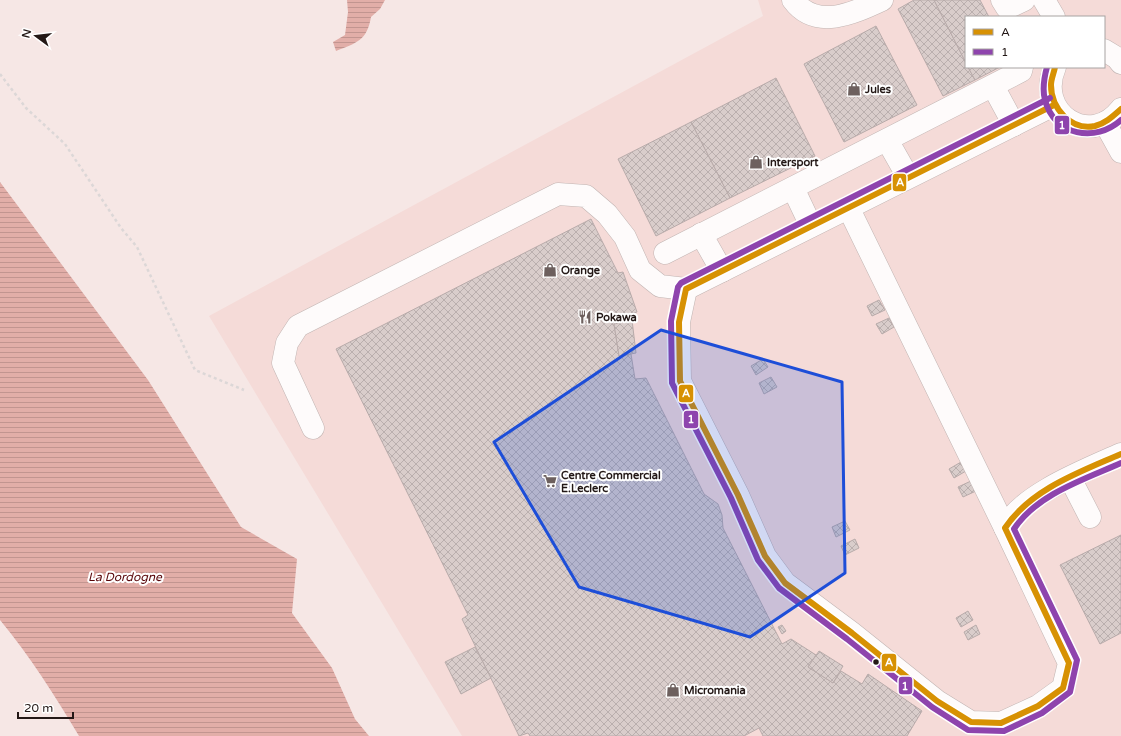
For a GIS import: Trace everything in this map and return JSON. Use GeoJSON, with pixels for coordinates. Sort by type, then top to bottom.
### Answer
{"type":"FeatureCollection","features":[{"type":"Feature","properties":{"kind":"street"},"geometry":{"type":"LineString","coordinates":[[793,0],[798,7],[811,15],[826,18],[854,13],[882,0]]}},
{"type":"Feature","properties":{"kind":"street"},"geometry":{"type":"LineString","coordinates":[[1044,0],[1053,16]]}},
{"type":"Feature","properties":{"kind":"street"},"geometry":{"type":"LineString","coordinates":[[1105,51],[1117,58],[1121,63]]}},
{"type":"Feature","properties":{"kind":"street"},"geometry":{"type":"LineString","coordinates":[[665,253],[1022,71],[1022,68]]}},
{"type":"Feature","properties":{"kind":"street"},"geometry":{"type":"LineString","coordinates":[[1055,68],[1050,86],[1054,105],[1061,114],[1071,122],[1082,126],[1094,126],[1116,116],[1120,147]]}},
{"type":"Feature","properties":{"kind":"street"},"geometry":{"type":"LineString","coordinates":[[993,86],[1014,125]]}},
{"type":"Feature","properties":{"kind":"street"},"geometry":{"type":"LineString","coordinates":[[313,428],[283,363],[287,343],[298,326],[558,194],[586,196],[607,214],[625,237],[640,270],[660,286],[686,290],[810,226],[1054,105]]}},
{"type":"Feature","properties":{"kind":"street"},"geometry":{"type":"LineString","coordinates":[[887,140],[908,177]]}},
{"type":"Feature","properties":{"kind":"street"},"geometry":{"type":"LineString","coordinates":[[792,188],[810,226]]}},
{"type":"Feature","properties":{"kind":"street"},"geometry":{"type":"LineString","coordinates":[[686,290],[679,322],[680,381],[738,495],[765,556],[784,583],[852,633],[937,701],[971,722],[1001,722],[1038,706],[1063,688],[1069,663],[1005,528],[848,207]]}},
{"type":"Feature","properties":{"kind":"street"},"geometry":{"type":"LineString","coordinates":[[701,234],[722,271]]}},
{"type":"Feature","properties":{"kind":"street"},"geometry":{"type":"LineString","coordinates":[[1005,528],[1010,518],[1031,499],[1070,478],[1121,454]]}},
{"type":"Feature","properties":{"kind":"street"},"geometry":{"type":"LineString","coordinates":[[1070,478],[1090,517]]}},
{"type":"Feature","properties":{"kind":"path"},"geometry":{"type":"LineString","coordinates":[[0,74],[26,108],[65,144],[121,228],[137,247],[195,370],[244,390]]}},
{"type":"Feature","properties":{"kind":"highlighted area"},"geometry":{"type":"Polygon","coordinates":[[[661,330],[842,382],[845,573],[750,637],[579,587],[494,442],[661,330]]]}},
{"type":"Feature","properties":{"kind":"shaded area"},"geometry":{"type":"Polygon","coordinates":[[[758,0],[1121,0],[1121,736],[462,736],[209,316],[763,16],[758,0]]]}},
{"type":"Feature","properties":{"kind":"water"},"geometry":{"type":"Polygon","coordinates":[[[347,0],[385,0],[380,9],[371,17],[367,31],[360,40],[336,51],[333,42],[345,35],[348,12],[347,0]]]}},
{"type":"Feature","properties":{"kind":"water","name":"La Dordogne"},"geometry":{"type":"Polygon","coordinates":[[[0,182],[148,380],[241,527],[297,559],[292,613],[332,668],[355,719],[369,736],[79,736],[42,676],[0,620],[0,182]]]}},
{"type":"Feature","properties":{"kind":"building"},"geometry":{"type":"Polygon","coordinates":[[[914,0],[934,0],[965,61],[965,68],[969,68],[975,80],[943,96],[898,9],[914,0]]]}},
{"type":"Feature","properties":{"kind":"building"},"geometry":{"type":"Polygon","coordinates":[[[934,0],[980,0],[988,16],[965,16],[965,61],[934,0]]]}},
{"type":"Feature","properties":{"kind":"building"},"geometry":{"type":"Polygon","coordinates":[[[876,26],[917,105],[844,142],[804,64],[876,26]]]}},
{"type":"Feature","properties":{"kind":"building"},"geometry":{"type":"Polygon","coordinates":[[[969,68],[998,68],[975,80],[969,68]]]}},
{"type":"Feature","properties":{"kind":"building"},"geometry":{"type":"Polygon","coordinates":[[[776,78],[815,156],[730,198],[691,122],[776,78]]]}},
{"type":"Feature","properties":{"kind":"building"},"geometry":{"type":"Polygon","coordinates":[[[691,122],[730,198],[656,236],[618,159],[691,122]]]}},
{"type":"Feature","properties":{"kind":"building","name":"Centre Commercial E.Leclerc"},"geometry":{"type":"Polygon","coordinates":[[[591,219],[618,273],[623,272],[637,312],[625,316],[626,321],[614,324],[619,356],[631,354],[635,379],[646,378],[704,494],[718,504],[722,515],[723,528],[782,644],[791,639],[816,655],[808,667],[833,683],[841,671],[862,684],[868,674],[922,711],[907,736],[763,736],[759,728],[744,736],[530,736],[528,733],[519,736],[462,619],[468,615],[336,349],[591,219]]]}},
{"type":"Feature","properties":{"kind":"building"},"geometry":{"type":"Polygon","coordinates":[[[879,300],[885,310],[872,316],[867,306],[879,300]]]}},
{"type":"Feature","properties":{"kind":"building"},"geometry":{"type":"Polygon","coordinates":[[[889,318],[894,327],[882,334],[876,324],[889,318]]]}},
{"type":"Feature","properties":{"kind":"building"},"geometry":{"type":"Polygon","coordinates":[[[632,320],[636,353],[619,356],[614,324],[632,320]]]}},
{"type":"Feature","properties":{"kind":"building"},"geometry":{"type":"Polygon","coordinates":[[[763,359],[768,367],[756,375],[751,366],[763,359]]]}},
{"type":"Feature","properties":{"kind":"building"},"geometry":{"type":"Polygon","coordinates":[[[771,377],[777,387],[764,394],[759,383],[771,377]]]}},
{"type":"Feature","properties":{"kind":"building"},"geometry":{"type":"Polygon","coordinates":[[[961,462],[966,471],[954,478],[949,469],[961,462]]]}},
{"type":"Feature","properties":{"kind":"building"},"geometry":{"type":"Polygon","coordinates":[[[971,481],[976,491],[963,497],[958,487],[971,481]]]}},
{"type":"Feature","properties":{"kind":"building"},"geometry":{"type":"Polygon","coordinates":[[[845,521],[850,530],[836,537],[832,527],[845,521]]]}},
{"type":"Feature","properties":{"kind":"building"},"geometry":{"type":"Polygon","coordinates":[[[1121,535],[1121,633],[1100,644],[1060,565],[1121,535]]]}},
{"type":"Feature","properties":{"kind":"building"},"geometry":{"type":"Polygon","coordinates":[[[855,539],[859,548],[845,555],[841,546],[855,539]]]}},
{"type":"Feature","properties":{"kind":"building"},"geometry":{"type":"Polygon","coordinates":[[[968,611],[973,620],[961,627],[956,618],[968,611]]]}},
{"type":"Feature","properties":{"kind":"building"},"geometry":{"type":"Polygon","coordinates":[[[782,625],[786,631],[782,634],[778,627],[782,625]]]}},
{"type":"Feature","properties":{"kind":"building"},"geometry":{"type":"Polygon","coordinates":[[[976,625],[980,634],[968,640],[964,632],[976,625]]]}},
{"type":"Feature","properties":{"kind":"building"},"geometry":{"type":"Polygon","coordinates":[[[475,647],[491,678],[461,694],[445,662],[475,647]]]}},
{"type":"Feature","properties":{"kind":"building"},"geometry":{"type":"Polygon","coordinates":[[[819,651],[843,666],[833,683],[808,667],[819,651]]]}},
{"type":"Feature","properties":{"kind":"transit line","name":"1"},"geometry":{"type":"LineString","coordinates":[[1047,68],[1044,84],[1045,100],[1050,112],[1057,122],[1066,128],[1077,132],[1088,133],[1100,132],[1121,120]]}},
{"type":"Feature","properties":{"kind":"transit line","name":"A"},"geometry":{"type":"LineString","coordinates":[[1055,68],[1051,83],[1054,102],[1064,116],[1071,121],[1086,127],[1095,126],[1106,121],[1121,109]]}},
{"type":"Feature","properties":{"kind":"transit line","name":"1"},"geometry":{"type":"LineString","coordinates":[[1050,98],[681,283],[678,287],[671,321],[672,383],[731,498],[758,560],[779,588],[847,639],[932,707],[968,730],[1004,731],[1042,713],[1070,692],[1077,660],[1014,529],[1035,506],[1048,497],[1077,482],[1121,463]]}},
{"type":"Feature","properties":{"kind":"transit line","name":"A"},"geometry":{"type":"LineString","coordinates":[[1054,105],[686,289],[679,322],[680,381],[738,495],[765,556],[785,583],[852,633],[937,701],[971,722],[1001,723],[1038,706],[1063,688],[1069,663],[1005,528],[1016,514],[1042,492],[1073,475],[1121,454]]}},
{"type":"Feature","properties":{"kind":"place","name":"Jules"},"geometry":{"type":"Point","coordinates":[854,89]}},
{"type":"Feature","properties":{"kind":"place","name":"Intersport"},"geometry":{"type":"Point","coordinates":[756,162]}},
{"type":"Feature","properties":{"kind":"place","name":"Orange"},"geometry":{"type":"Point","coordinates":[550,270]}},
{"type":"Feature","properties":{"kind":"place","name":"Pokawa"},"geometry":{"type":"Point","coordinates":[585,317]}},
{"type":"Feature","properties":{"kind":"place","name":"Centre Commercial E.Leclerc"},"geometry":{"type":"Point","coordinates":[550,481]}},
{"type":"Feature","properties":{"kind":"place","name":"Micromania"},"geometry":{"type":"Point","coordinates":[673,690]}}]}
